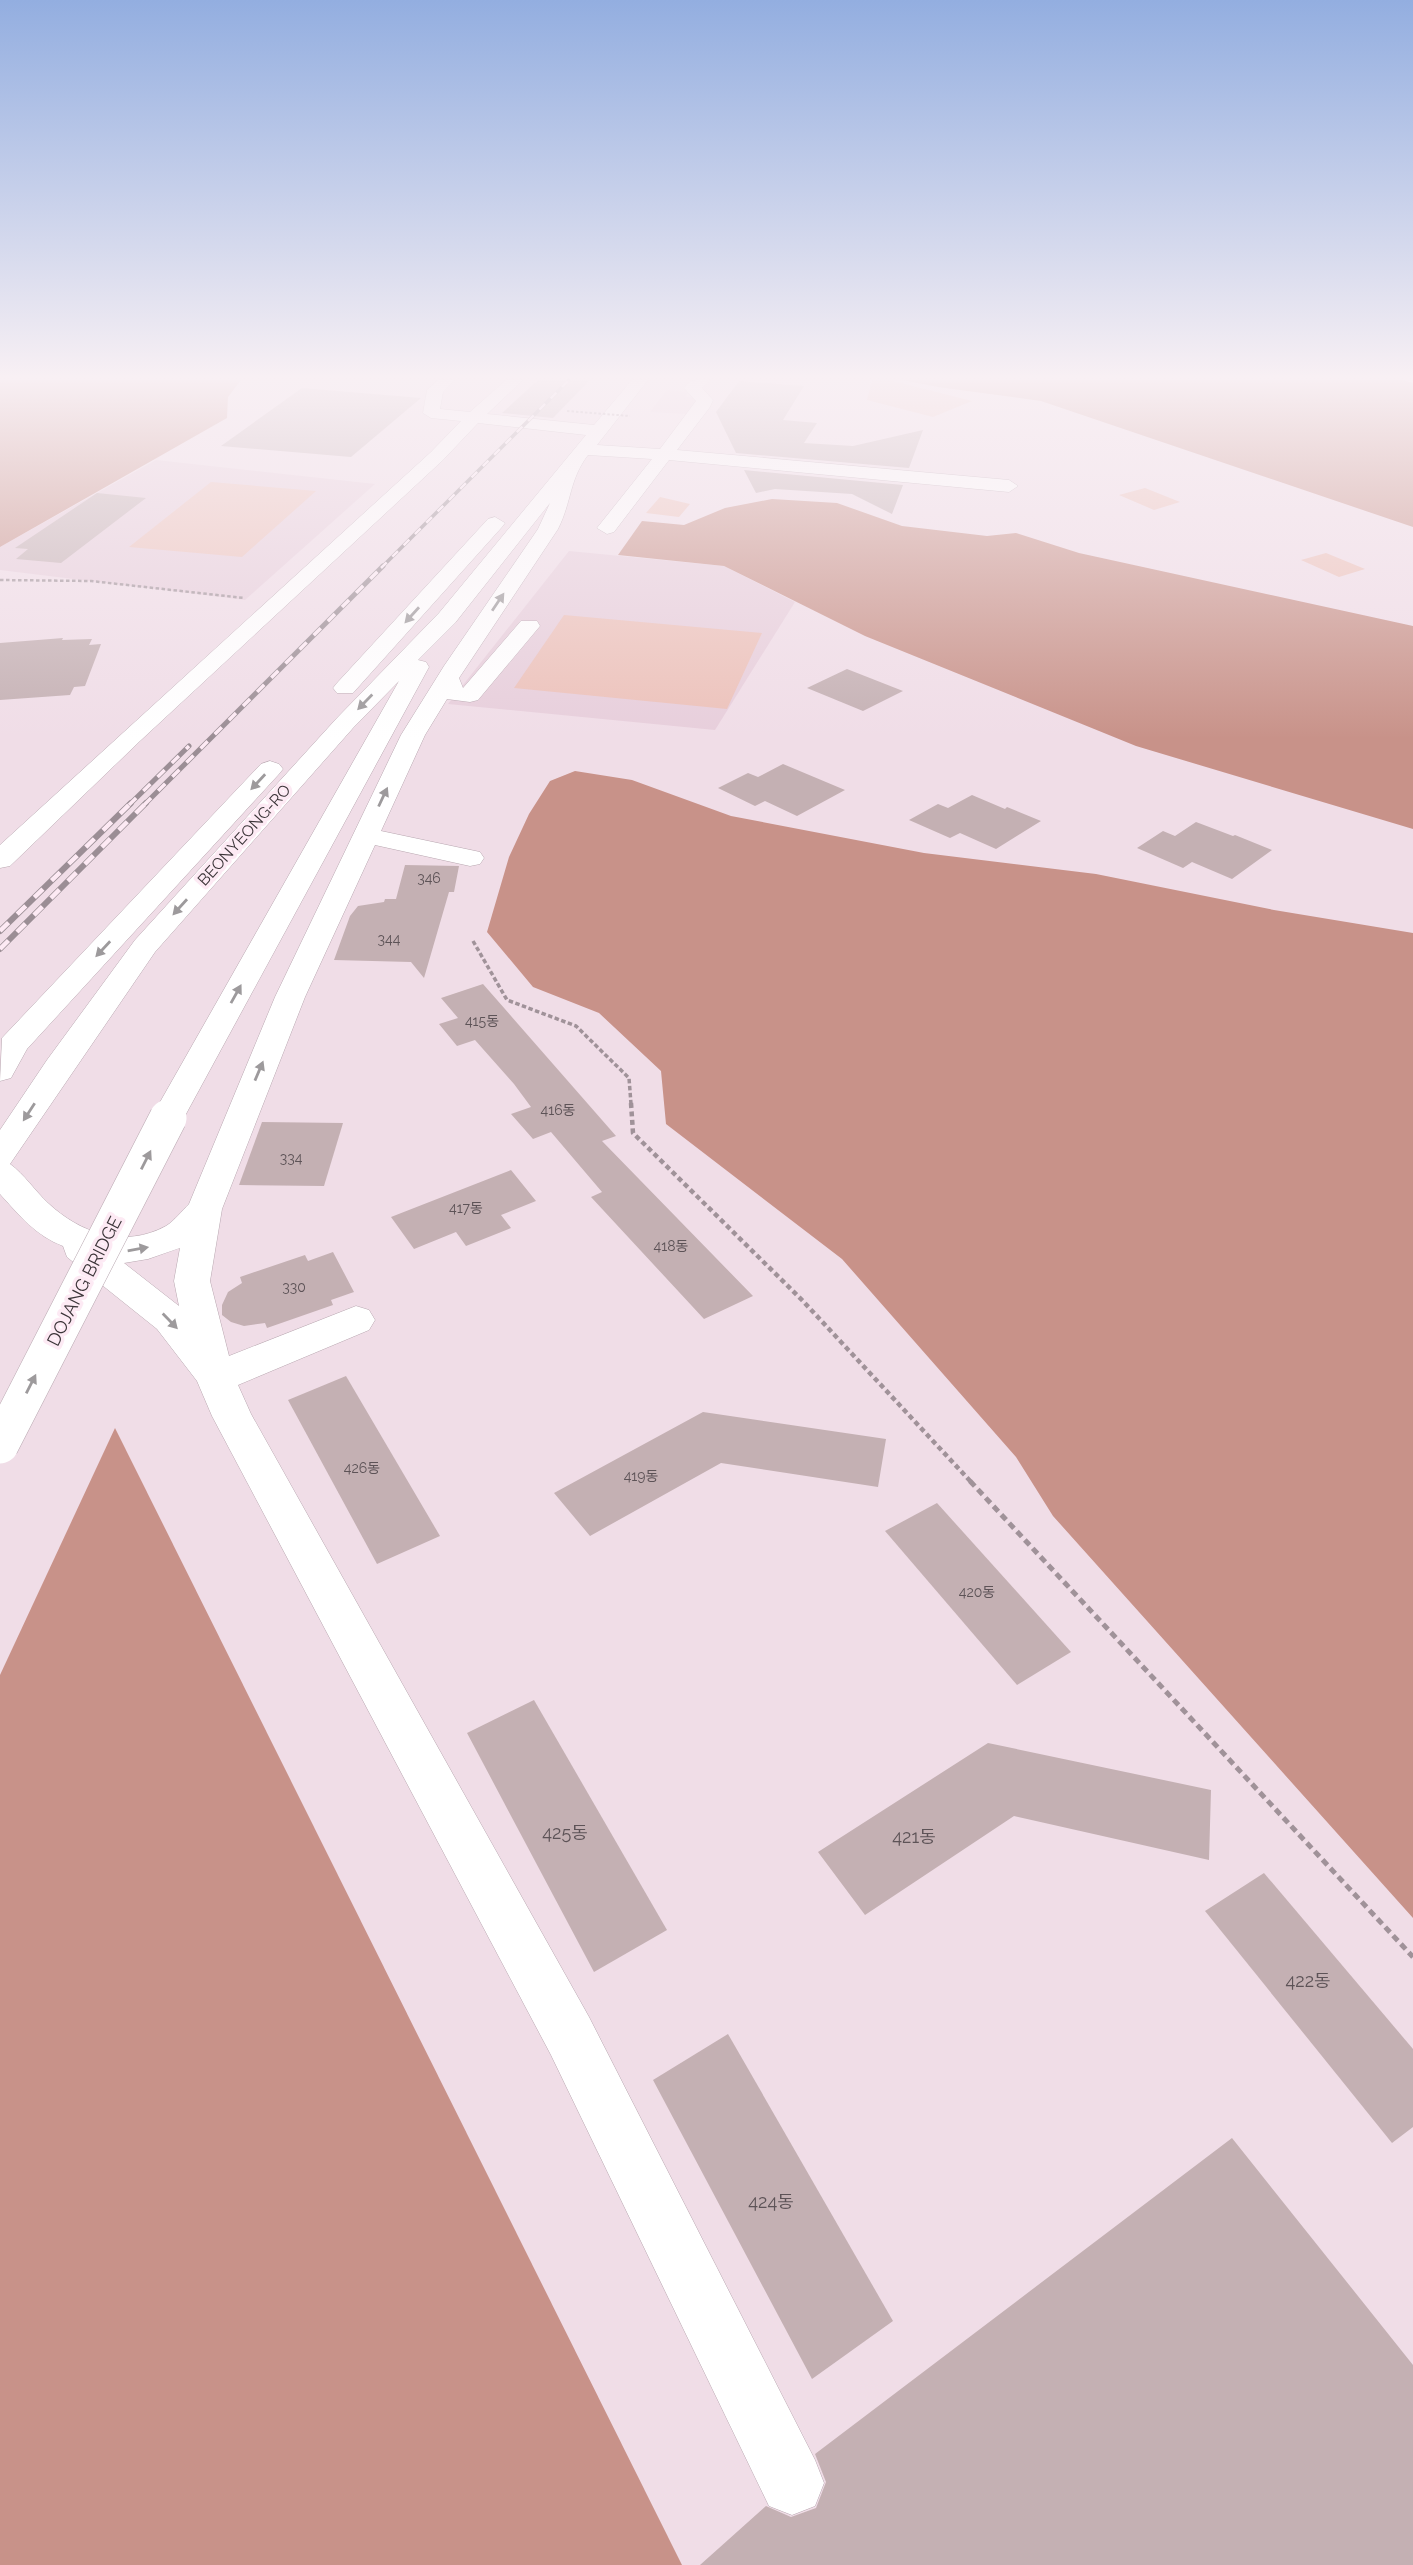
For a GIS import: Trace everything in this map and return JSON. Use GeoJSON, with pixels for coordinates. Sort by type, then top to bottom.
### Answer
{"type":"FeatureCollection","features":[{"type":"Feature","properties":{"kind":"street"},"geometry":{"type":"LineString","coordinates":[[0,860],[389,500]]}},
{"type":"Feature","properties":{"kind":"street"},"geometry":{"type":"LineString","coordinates":[[0,1071],[13,1045],[293,746],[501,517],[522,500]]}},
{"type":"Feature","properties":{"kind":"street","name":"BEONYEONG-RO"},"geometry":{"type":"LineString","coordinates":[[0,1156],[58,1067],[145,946],[345,723],[447,618],[541,500]]}},
{"type":"Feature","properties":{"kind":"street"},"geometry":{"type":"LineString","coordinates":[[561,500],[548,529],[413,735],[365,835],[290,997],[204,1209],[192,1281],[215,1378],[232,1416],[570,2036],[792,2483]]}},
{"type":"Feature","properties":{"kind":"street"},"geometry":{"type":"LineString","coordinates":[[607,528],[629,500]]}},
{"type":"Feature","properties":{"kind":"street","name":"BEONYEONG-RO"},"geometry":{"type":"LineString","coordinates":[[168,1118],[447,618]]}},
{"type":"Feature","properties":{"kind":"street"},"geometry":{"type":"LineString","coordinates":[[448,678],[454,694],[470,695],[529,626]]}},
{"type":"Feature","properties":{"kind":"street"},"geometry":{"type":"LineString","coordinates":[[365,835],[470,858]]}},
{"type":"Feature","properties":{"kind":"street","name":"DOJANG BRIDGE"},"geometry":{"type":"LineString","coordinates":[[0,1445],[168,1118]]}},
{"type":"Feature","properties":{"kind":"street"},"geometry":{"type":"LineString","coordinates":[[0,1173],[36,1212],[170,1319],[215,1378]]}},
{"type":"Feature","properties":{"kind":"street"},"geometry":{"type":"LineString","coordinates":[[60,1232],[114,1252],[148,1247],[180,1234],[204,1209]]}},
{"type":"Feature","properties":{"kind":"street"},"geometry":{"type":"LineString","coordinates":[[215,1378],[356,1320]]}},
{"type":"Feature","properties":{"kind":"path"},"geometry":{"type":"LineString","coordinates":[[0,580],[34,579],[141,586],[276,603]]}},
{"type":"Feature","properties":{"kind":"path"},"geometry":{"type":"LineString","coordinates":[[473,941],[507,1000],[576,1026],[629,1078],[633,1133],[802,1300],[1413,1957]]}},
{"type":"Feature","properties":{"kind":"shaded area"},"geometry":{"type":"Polygon","coordinates":[[[0,500],[83,500],[0,547],[0,500]]]}},
{"type":"Feature","properties":{"kind":"shaded area"},"geometry":{"type":"Polygon","coordinates":[[[85,500],[357,500],[245,600],[0,570],[0,547],[85,500]]]}},
{"type":"Feature","properties":{"kind":"shaded area"},"geometry":{"type":"Polygon","coordinates":[[[189,500],[306,500],[242,557],[129,547],[189,500]]]}},
{"type":"Feature","properties":{"kind":"shaded area"},"geometry":{"type":"Polygon","coordinates":[[[658,500],[690,504],[679,517],[646,513],[658,500]]]}},
{"type":"Feature","properties":{"kind":"shaded area"},"geometry":{"type":"Polygon","coordinates":[[[768,500],[837,503],[902,526],[987,536],[1016,533],[1079,553],[1413,626],[1413,829],[1136,746],[865,636],[724,566],[618,555],[642,521],[684,525],[725,508],[768,500]]]}},
{"type":"Feature","properties":{"kind":"shaded area"},"geometry":{"type":"Polygon","coordinates":[[[1130,500],[1180,502],[1154,510],[1130,500]]]}},
{"type":"Feature","properties":{"kind":"shaded area"},"geometry":{"type":"Polygon","coordinates":[[[1332,500],[1413,500],[1413,527],[1332,500]]]}},
{"type":"Feature","properties":{"kind":"shaded area"},"geometry":{"type":"Polygon","coordinates":[[[569,551],[724,566],[795,602],[715,730],[448,704],[569,551]]]}},
{"type":"Feature","properties":{"kind":"shaded area"},"geometry":{"type":"Polygon","coordinates":[[[1326,553],[1365,569],[1339,577],[1301,560],[1326,553]]]}},
{"type":"Feature","properties":{"kind":"shaded area"},"geometry":{"type":"Polygon","coordinates":[[[564,615],[762,633],[727,709],[514,688],[564,615]]]}},
{"type":"Feature","properties":{"kind":"shaded area"},"geometry":{"type":"Polygon","coordinates":[[[575,771],[632,780],[731,816],[924,853],[1096,874],[1274,910],[1413,933],[1413,1918],[1053,1516],[1016,1457],[842,1259],[666,1124],[661,1071],[599,1013],[533,987],[487,932],[509,857],[529,814],[550,781],[575,771]]]}},
{"type":"Feature","properties":{"kind":"shaded area"},"geometry":{"type":"Polygon","coordinates":[[[115,1428],[682,2565],[0,2565],[0,1675],[115,1428]]]}},
{"type":"Feature","properties":{"kind":"building"},"geometry":{"type":"Polygon","coordinates":[[[87,500],[144,500],[61,563],[16,559],[28,549],[15,548],[87,500]]]}},
{"type":"Feature","properties":{"kind":"building"},"geometry":{"type":"Polygon","coordinates":[[[863,500],[897,500],[892,514],[863,500]]]}},
{"type":"Feature","properties":{"kind":"building"},"geometry":{"type":"Polygon","coordinates":[[[63,638],[62,640],[92,639],[89,645],[101,644],[85,686],[74,687],[70,695],[0,700],[0,643],[63,638]]]}},
{"type":"Feature","properties":{"kind":"building"},"geometry":{"type":"Polygon","coordinates":[[[847,669],[903,691],[863,711],[807,688],[847,669]]]}},
{"type":"Feature","properties":{"kind":"building"},"geometry":{"type":"Polygon","coordinates":[[[783,764],[845,790],[797,816],[765,801],[755,806],[718,788],[748,773],[758,777],[783,764]]]}},
{"type":"Feature","properties":{"kind":"building"},"geometry":{"type":"Polygon","coordinates":[[[972,795],[1041,821],[996,849],[960,833],[950,838],[909,820],[938,804],[948,808],[972,795]]]}},
{"type":"Feature","properties":{"kind":"building"},"geometry":{"type":"Polygon","coordinates":[[[1196,822],[1272,850],[1232,879],[1192,862],[1183,868],[1137,848],[1163,831],[1175,836],[1196,822]]]}},
{"type":"Feature","properties":{"kind":"building"},"geometry":{"type":"Polygon","coordinates":[[[405,865],[459,866],[454,892],[449,892],[424,978],[411,962],[334,960],[350,916],[358,906],[396,899],[405,865]]]}},
{"type":"Feature","properties":{"kind":"building"},"geometry":{"type":"Polygon","coordinates":[[[483,984],[616,1136],[602,1141],[753,1296],[704,1319],[591,1197],[602,1192],[551,1132],[533,1139],[511,1114],[531,1107],[475,1040],[457,1046],[439,1024],[458,1018],[441,998],[483,984]]]}},
{"type":"Feature","properties":{"kind":"building"},"geometry":{"type":"Polygon","coordinates":[[[262,1122],[343,1123],[324,1186],[239,1185],[262,1122]]]}},
{"type":"Feature","properties":{"kind":"building"},"geometry":{"type":"Polygon","coordinates":[[[511,1170],[536,1201],[501,1215],[511,1228],[466,1246],[456,1232],[414,1249],[391,1217],[511,1170]]]}},
{"type":"Feature","properties":{"kind":"building"},"geometry":{"type":"Polygon","coordinates":[[[333,1252],[354,1292],[331,1300],[333,1305],[267,1328],[265,1323],[244,1326],[231,1322],[222,1315],[222,1305],[228,1292],[242,1283],[240,1277],[305,1255],[308,1261],[333,1252]]]}},
{"type":"Feature","properties":{"kind":"building"},"geometry":{"type":"Polygon","coordinates":[[[346,1376],[440,1536],[377,1564],[288,1400],[346,1376]]]}},
{"type":"Feature","properties":{"kind":"building"},"geometry":{"type":"Polygon","coordinates":[[[703,1412],[886,1439],[878,1487],[721,1463],[590,1536],[554,1493],[703,1412]]]}},
{"type":"Feature","properties":{"kind":"building"},"geometry":{"type":"Polygon","coordinates":[[[937,1503],[1071,1652],[1017,1685],[885,1531],[937,1503]]]}},
{"type":"Feature","properties":{"kind":"building"},"geometry":{"type":"Polygon","coordinates":[[[534,1700],[667,1930],[594,1972],[467,1733],[534,1700]]]}},
{"type":"Feature","properties":{"kind":"building"},"geometry":{"type":"Polygon","coordinates":[[[988,1743],[1211,1790],[1209,1860],[1014,1816],[865,1915],[818,1852],[988,1743]]]}},
{"type":"Feature","properties":{"kind":"building"},"geometry":{"type":"Polygon","coordinates":[[[1264,1873],[1413,2049],[1413,2127],[1392,2143],[1205,1911],[1264,1873]]]}},
{"type":"Feature","properties":{"kind":"building"},"geometry":{"type":"Polygon","coordinates":[[[728,2034],[893,2321],[812,2379],[653,2080],[728,2034]]]}},
{"type":"Feature","properties":{"kind":"building"},"geometry":{"type":"Polygon","coordinates":[[[1232,2138],[1413,2365],[1413,2565],[700,2565],[766,2506],[791,2517],[816,2508],[826,2482],[815,2454],[1232,2138]]]}},
{"type":"Feature","properties":{"kind":"railway"},"geometry":{"type":"LineString","coordinates":[[0,949],[449,500]]}},
{"type":"Feature","properties":{"kind":"railway"},"geometry":{"type":"LineString","coordinates":[[129,805],[189,746]]}},
{"type":"Feature","properties":{"kind":"railway"},"geometry":{"type":"LineString","coordinates":[[0,931],[131,803]]}}]}
